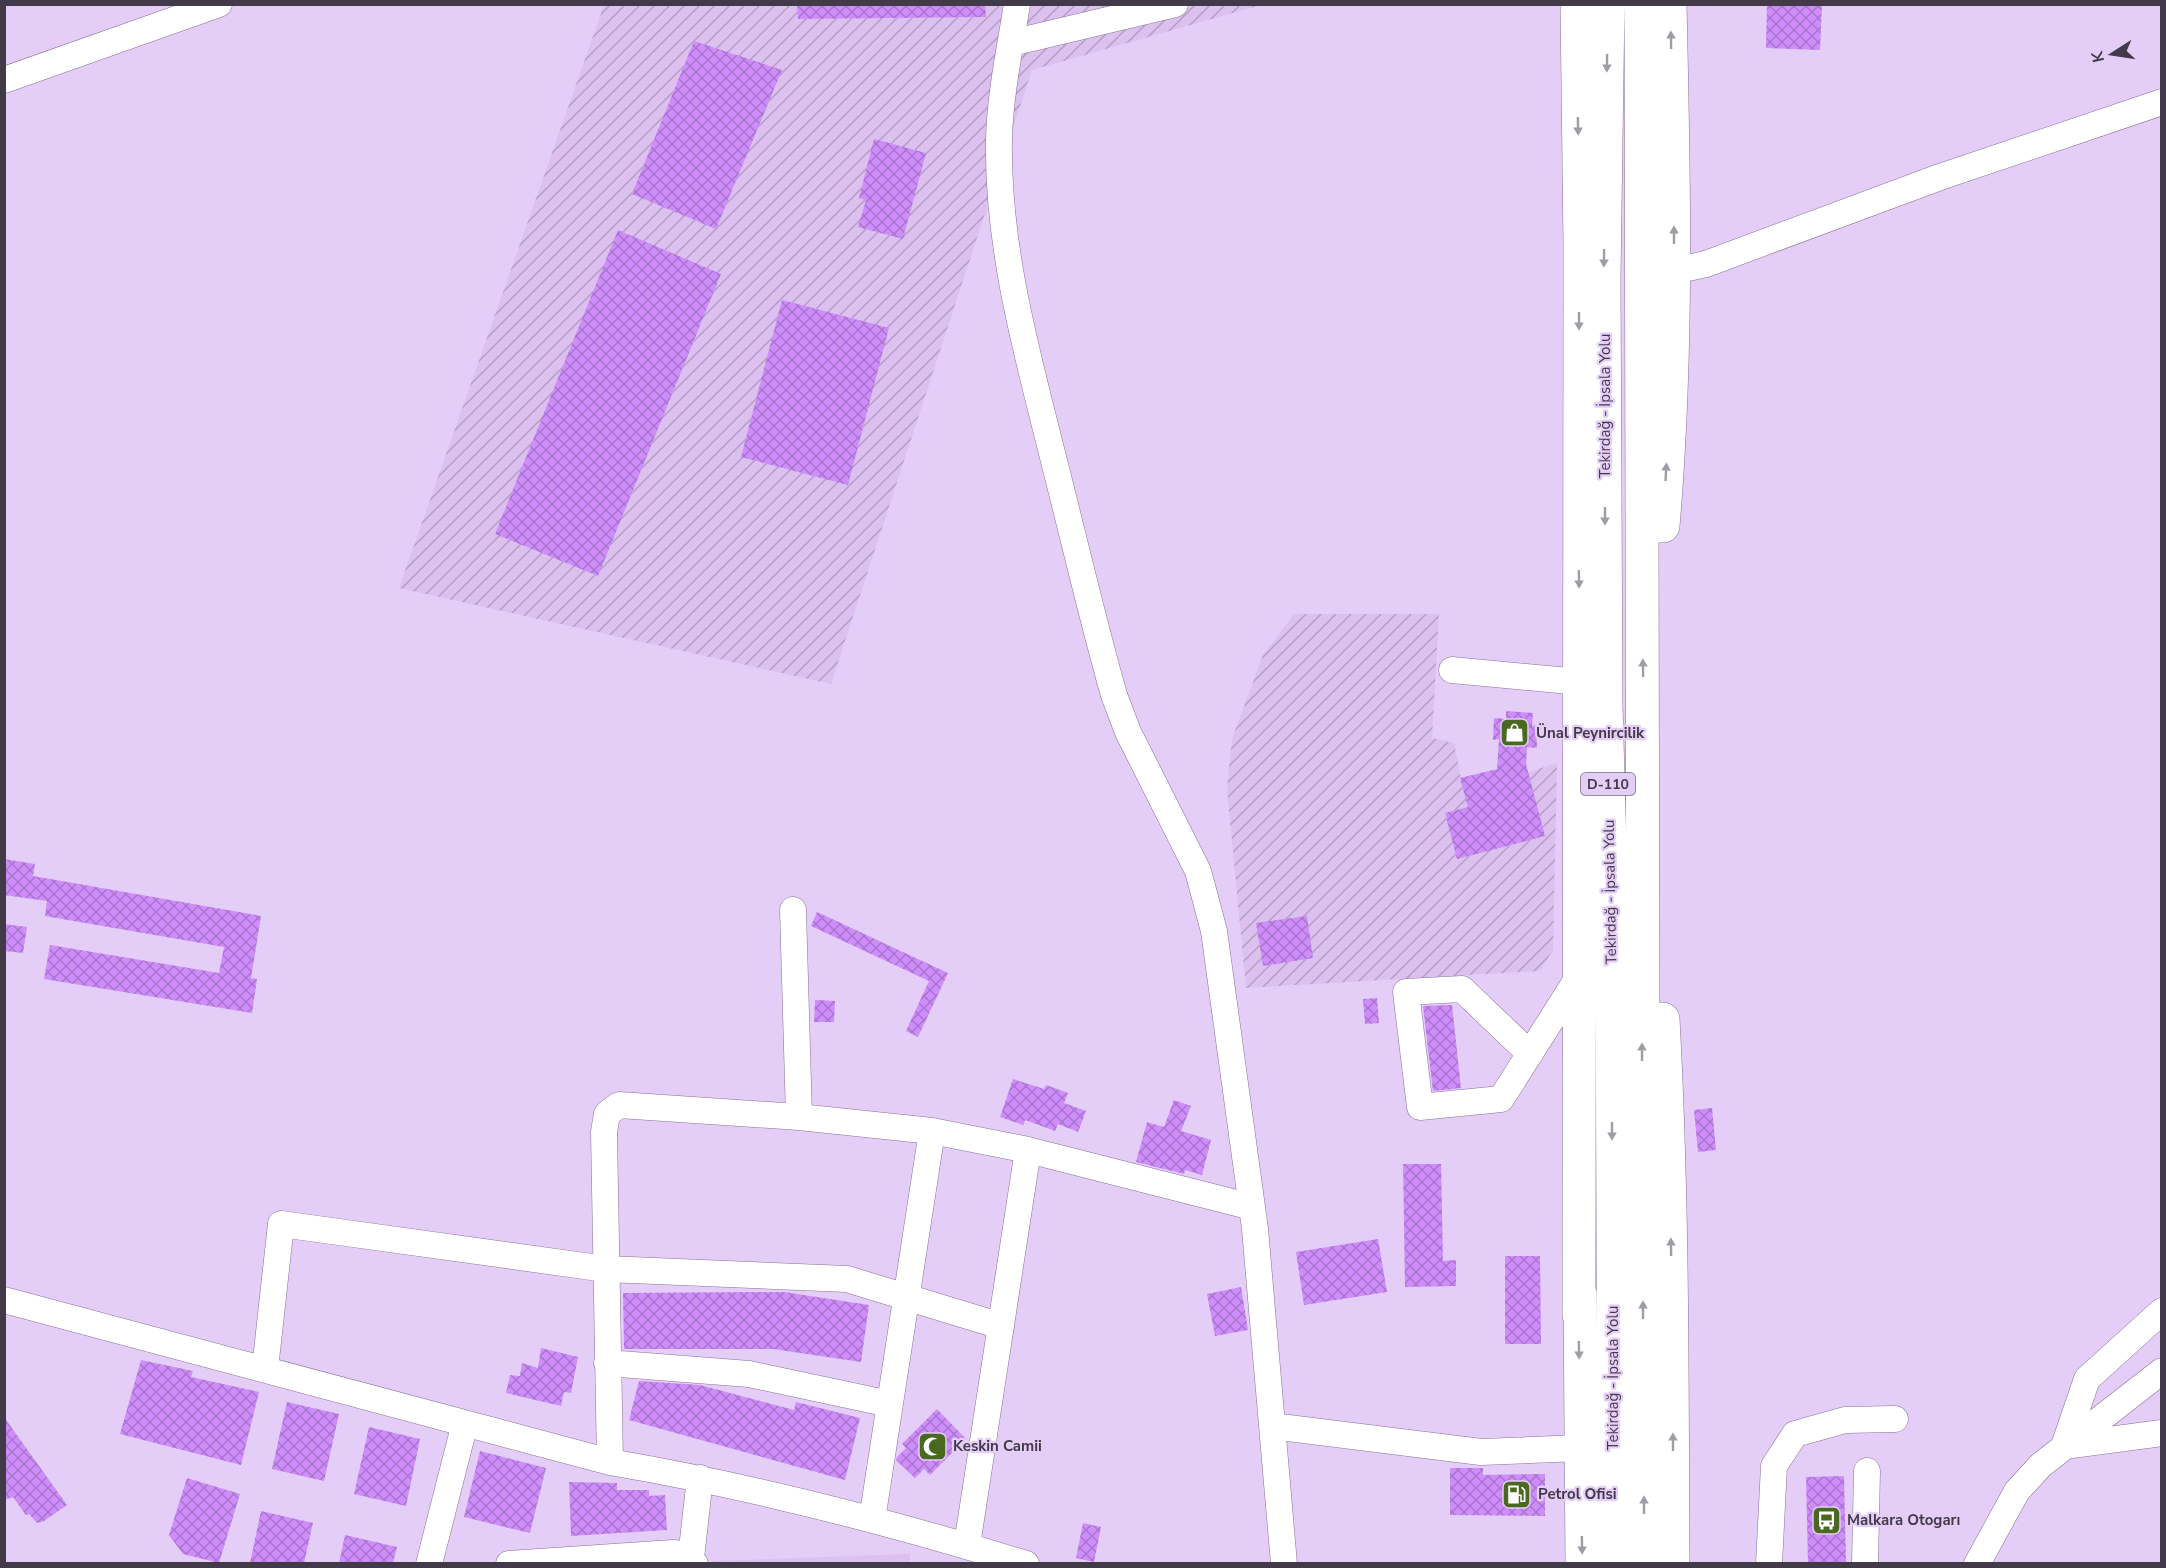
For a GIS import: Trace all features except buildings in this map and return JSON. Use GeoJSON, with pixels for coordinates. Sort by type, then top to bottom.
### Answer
{"type":"FeatureCollection","features":[{"type":"Feature","properties":{"kind":"highway"},"geometry":{"type":"LineString","coordinates":[[1577,4],[1581,973],[1577,1169],[1582,1563]]}},
{"type":"Feature","properties":{"kind":"highway","name":"Tekirdağ - İpsala Yolu"},"geometry":{"type":"LineString","coordinates":[[1608,4],[1604,279],[1606,705],[1612,917],[1614,1563]]}},
{"type":"Feature","properties":{"kind":"highway","name":"Tekirdağ - İpsala Yolu"},"geometry":{"type":"LineString","coordinates":[[1641,4],[1644,1563]]}},
{"type":"Feature","properties":{"kind":"highway"},"geometry":{"type":"LineString","coordinates":[[1643,634],[1660,558],[1665,499],[1674,271],[1670,4]]}},
{"type":"Feature","properties":{"kind":"highway"},"geometry":{"type":"LineString","coordinates":[[1579,1315],[1596,1050],[1596,922],[1606,705]]}},
{"type":"Feature","properties":{"kind":"highway"},"geometry":{"type":"LineString","coordinates":[[1644,708],[1656,859],[1669,1121],[1673,1563]]}},
{"type":"Feature","properties":{"kind":"street"},"geometry":{"type":"LineString","coordinates":[[4,80],[219,4]]}},
{"type":"Feature","properties":{"kind":"street"},"geometry":{"type":"LineString","coordinates":[[1017,4],[1000,116],[1001,187],[1013,288],[1026,351],[1118,705],[1133,743],[1181,835],[1207,901],[1214,931],[1252,1207],[1267,1342],[1284,1563]]}},
{"type":"Feature","properties":{"kind":"street"},"geometry":{"type":"LineString","coordinates":[[1011,43],[1142,9],[1175,4]]}},
{"type":"Feature","properties":{"kind":"street"},"geometry":{"type":"LineString","coordinates":[[1674,271],[1706,264],[1940,177],[2162,102]]}},
{"type":"Feature","properties":{"kind":"street"},"geometry":{"type":"LineString","coordinates":[[1452,670],[1580,682]]}},
{"type":"Feature","properties":{"kind":"street"},"geometry":{"type":"LineString","coordinates":[[793,909],[799,1117]]}},
{"type":"Feature","properties":{"kind":"street"},"geometry":{"type":"LineString","coordinates":[[1530,1054],[1462,989],[1406,992],[1420,1107],[1501,1099],[1530,1054],[1581,973]]}},
{"type":"Feature","properties":{"kind":"street"},"geometry":{"type":"LineString","coordinates":[[610,1462],[604,1132],[608,1114],[619,1105],[799,1117],[932,1131],[1028,1150],[1252,1207]]}},
{"type":"Feature","properties":{"kind":"street"},"geometry":{"type":"LineString","coordinates":[[872,1520],[932,1131]]}},
{"type":"Feature","properties":{"kind":"street"},"geometry":{"type":"LineString","coordinates":[[967,1545],[1028,1150]]}},
{"type":"Feature","properties":{"kind":"street"},"geometry":{"type":"LineString","coordinates":[[265,1370],[281,1224],[606,1269],[847,1279],[1001,1326]]}},
{"type":"Feature","properties":{"kind":"street"},"geometry":{"type":"LineString","coordinates":[[4,1300],[610,1462],[699,1478],[872,1520],[1026,1563]]}},
{"type":"Feature","properties":{"kind":"street"},"geometry":{"type":"LineString","coordinates":[[2064,1446],[2087,1379],[2162,1311]]}},
{"type":"Feature","properties":{"kind":"street"},"geometry":{"type":"LineString","coordinates":[[607,1363],[749,1374],[890,1404]]}},
{"type":"Feature","properties":{"kind":"street"},"geometry":{"type":"LineString","coordinates":[[1977,1563],[2017,1491],[2064,1446],[2162,1371]]}},
{"type":"Feature","properties":{"kind":"street"},"geometry":{"type":"LineString","coordinates":[[1769,1563],[1774,1466],[1795,1434],[1845,1420],[1895,1419]]}},
{"type":"Feature","properties":{"kind":"street"},"geometry":{"type":"LineString","coordinates":[[429,1563],[465,1422]]}},
{"type":"Feature","properties":{"kind":"street"},"geometry":{"type":"LineString","coordinates":[[1272,1426],[1481,1452],[1581,1448]]}},
{"type":"Feature","properties":{"kind":"street"},"geometry":{"type":"LineString","coordinates":[[2064,1446],[2162,1433]]}},
{"type":"Feature","properties":{"kind":"street"},"geometry":{"type":"LineString","coordinates":[[1865,1563],[1867,1471]]}},
{"type":"Feature","properties":{"kind":"street"},"geometry":{"type":"LineString","coordinates":[[509,1563],[673,1553],[693,1561],[699,1478]]}},
{"type":"Feature","properties":{"kind":"shaded area"},"geometry":{"type":"Polygon","coordinates":[[[604,5],[1261,5],[1032,70],[831,684],[399,588],[604,5]]]}},
{"type":"Feature","properties":{"kind":"shaded area","name":"Ünal Peynircilik"},"geometry":{"type":"Polygon","coordinates":[[[1294,614],[1439,614],[1432,738],[1454,743],[1464,793],[1557,763],[1553,950],[1540,971],[1246,988],[1227,789],[1232,739],[1263,655],[1294,614]]]}},
{"type":"Feature","properties":{"kind":"shaded area"},"geometry":{"type":"Polygon","coordinates":[[[910,1554],[910,1564],[712,1563],[712,1561],[910,1554]]]}},
{"type":"Feature","properties":{"kind":"place","name":"Ünal Peynircilik"},"geometry":{"type":"Point","coordinates":[1515,733]}},
{"type":"Feature","properties":{"kind":"place","name":"Keskin Camii"},"geometry":{"type":"Point","coordinates":[932,1446]}},
{"type":"Feature","properties":{"kind":"place","name":"Petrol Ofisi"},"geometry":{"type":"Point","coordinates":[1517,1494]}},
{"type":"Feature","properties":{"kind":"place","name":"Malkara Otogarı"},"geometry":{"type":"Point","coordinates":[1826,1520]}}]}
